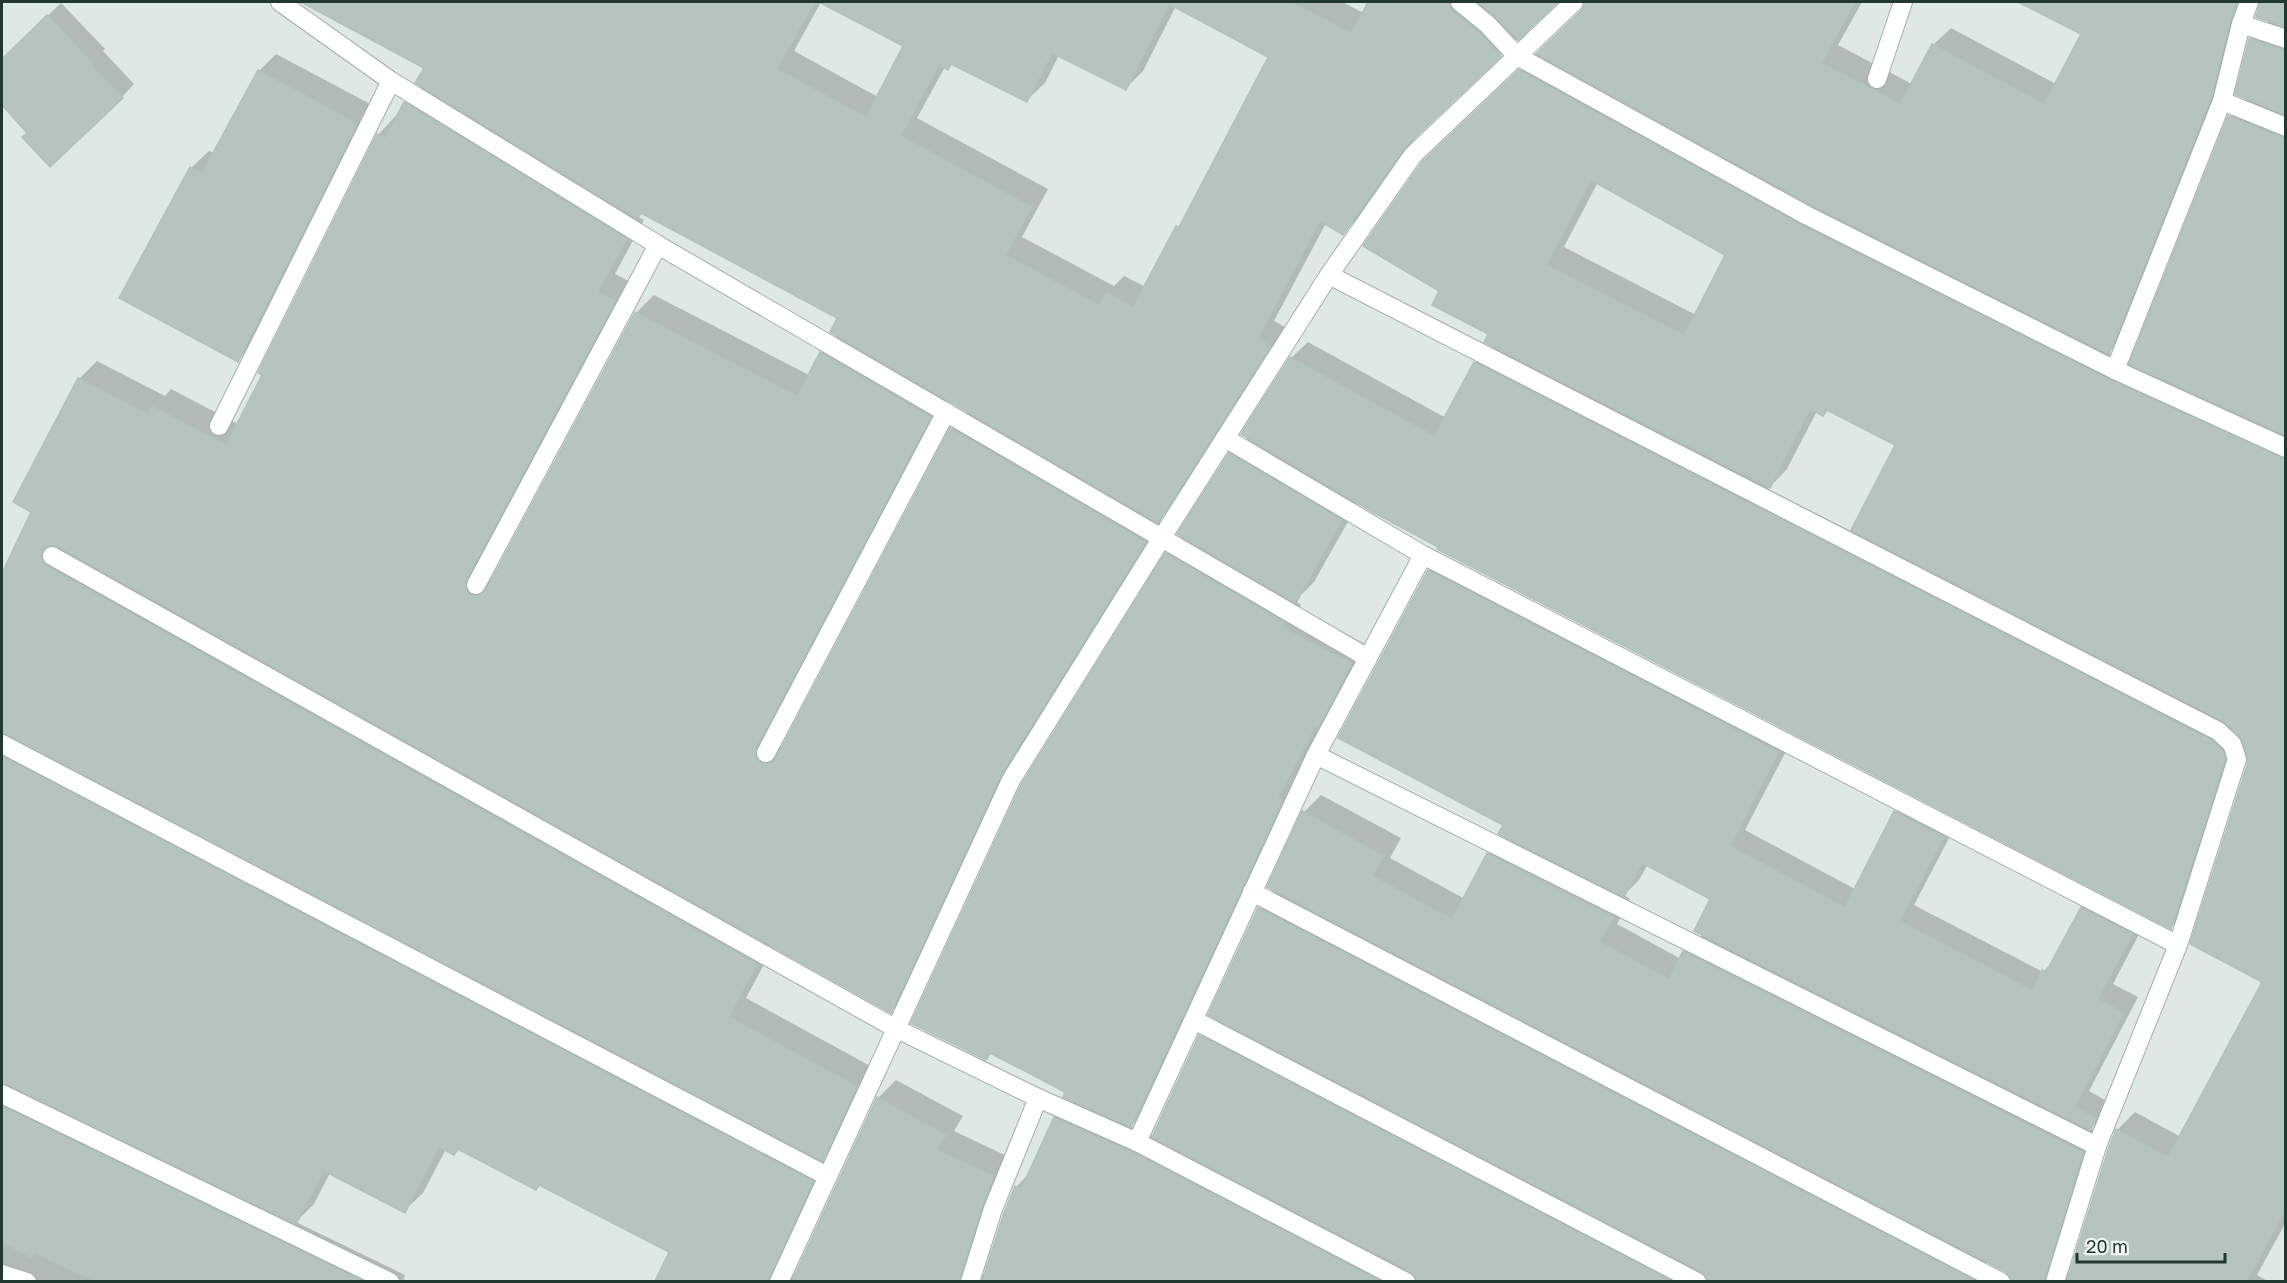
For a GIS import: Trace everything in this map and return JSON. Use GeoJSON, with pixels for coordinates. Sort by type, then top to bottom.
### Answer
{"type":"FeatureCollection","features":[{"type":"Feature","properties":{"kind":"street"},"geometry":{"type":"LineString","coordinates":[[280,2],[391,81],[658,245],[1368,658]]}},
{"type":"Feature","properties":{"kind":"street"},"geometry":{"type":"LineString","coordinates":[[1460,2],[1487,24],[1516,56],[1806,215],[2115,370],[2286,448]]}},
{"type":"Feature","properties":{"kind":"street"},"geometry":{"type":"LineString","coordinates":[[779,1281],[1011,780],[1161,538],[1329,274],[1413,155],[1452,115],[1574,2]]}},
{"type":"Feature","properties":{"kind":"street"},"geometry":{"type":"LineString","coordinates":[[1876,79],[1903,2]]}},
{"type":"Feature","properties":{"kind":"street"},"geometry":{"type":"LineString","coordinates":[[2115,370],[2222,101],[2248,2]]}},
{"type":"Feature","properties":{"kind":"street"},"geometry":{"type":"LineString","coordinates":[[2241,24],[2286,39]]}},
{"type":"Feature","properties":{"kind":"street"},"geometry":{"type":"LineString","coordinates":[[219,426],[391,81]]}},
{"type":"Feature","properties":{"kind":"street"},"geometry":{"type":"LineString","coordinates":[[2222,101],[2286,127]]}},
{"type":"Feature","properties":{"kind":"street"},"geometry":{"type":"LineString","coordinates":[[476,585],[658,245]]}},
{"type":"Feature","properties":{"kind":"street"},"geometry":{"type":"LineString","coordinates":[[1329,274],[2218,731],[2232,744],[2237,759],[2178,945],[2097,1146],[2055,1281]]}},
{"type":"Feature","properties":{"kind":"street"},"geometry":{"type":"LineString","coordinates":[[766,753],[946,412]]}},
{"type":"Feature","properties":{"kind":"street"},"geometry":{"type":"LineString","coordinates":[[1225,438],[1423,555],[2178,945]]}},
{"type":"Feature","properties":{"kind":"street"},"geometry":{"type":"LineString","coordinates":[[1137,1142],[1316,755],[1423,555]]}},
{"type":"Feature","properties":{"kind":"street"},"geometry":{"type":"LineString","coordinates":[[52,556],[896,1028],[1038,1098],[1137,1142],[1406,1281]]}},
{"type":"Feature","properties":{"kind":"street"},"geometry":{"type":"LineString","coordinates":[[2,744],[827,1176]]}},
{"type":"Feature","properties":{"kind":"street"},"geometry":{"type":"LineString","coordinates":[[1316,755],[2097,1146]]}},
{"type":"Feature","properties":{"kind":"street"},"geometry":{"type":"LineString","coordinates":[[1252,892],[2001,1281]]}},
{"type":"Feature","properties":{"kind":"street"},"geometry":{"type":"LineString","coordinates":[[1194,1020],[1697,1281]]}},
{"type":"Feature","properties":{"kind":"street"},"geometry":{"type":"LineString","coordinates":[[2,1094],[390,1281]]}},
{"type":"Feature","properties":{"kind":"street"},"geometry":{"type":"LineString","coordinates":[[970,1281],[993,1209],[1038,1098]]}},
{"type":"Feature","properties":{"kind":"street"},"geometry":{"type":"LineString","coordinates":[[2,1274],[27,1281]]}},
{"type":"Feature","properties":{"kind":"building"},"geometry":{"type":"Polygon","coordinates":[[[301,2],[815,2],[777,69],[866,117],[903,46],[819,2],[1291,2],[1351,33],[1368,2],[1449,2],[1453,11],[1479,32],[1501,56],[1405,147],[1343,235],[1320,221],[1258,339],[1271,346],[1158,523],[830,332],[837,318],[641,213],[637,219],[415,83],[424,68],[301,2]],[[1169,4],[1126,90],[1052,53],[1027,102],[951,64],[948,70],[939,65],[901,136],[1032,207],[1006,255],[1099,305],[1106,292],[1133,307],[1176,226],[1179,227],[1268,57],[1169,4]]]}},
{"type":"Feature","properties":{"kind":"building"},"geometry":{"type":"Polygon","coordinates":[[[1477,2],[1558,2],[1518,40],[1495,16],[1477,2]]]}},
{"type":"Feature","properties":{"kind":"building"},"geometry":{"type":"Polygon","coordinates":[[[1585,2],[1855,2],[1822,63],[1900,104],[1932,44],[2044,104],[2081,34],[2018,2],[2237,2],[2211,98],[2109,354],[1811,205],[1536,54],[1582,10],[1585,2]]]}},
{"type":"Feature","properties":{"kind":"building"},"geometry":{"type":"Polygon","coordinates":[[[2260,2],[2286,2],[2286,27],[2256,17],[2260,2]]]}},
{"type":"Feature","properties":{"kind":"building"},"geometry":{"type":"Polygon","coordinates":[[[47,15],[123,98],[50,167],[22,137],[27,133],[2,105],[2,59],[47,15]]]}},
{"type":"Feature","properties":{"kind":"building"},"geometry":{"type":"Polygon","coordinates":[[[2249,39],[2286,50],[2286,115],[2235,94],[2249,39]]]}},
{"type":"Feature","properties":{"kind":"building"},"geometry":{"type":"Polygon","coordinates":[[[258,70],[357,123],[238,362],[119,298],[190,167],[202,173],[258,70]]]}},
{"type":"Feature","properties":{"kind":"building"},"geometry":{"type":"Polygon","coordinates":[[[1519,70],[1801,225],[2110,380],[2286,459],[2286,1209],[2247,1281],[2067,1281],[2116,1129],[2168,1157],[2262,982],[2190,944],[2248,762],[2242,740],[2223,721],[1851,530],[1895,445],[1827,410],[1823,416],[1810,409],[1770,488],[1484,342],[1488,334],[1432,305],[1439,291],[1363,246],[1422,162],[1519,70]],[[1591,180],[1547,265],[1684,335],[1725,255],[1591,180]]]}},
{"type":"Feature","properties":{"kind":"building"},"geometry":{"type":"Polygon","coordinates":[[[404,102],[627,239],[598,292],[615,301],[466,580],[465,586],[470,595],[477,596],[486,590],[635,312],[797,396],[820,352],[931,417],[756,748],[756,758],[761,763],[771,763],[776,758],[950,428],[1146,542],[1001,775],[891,1013],[57,546],[47,546],[42,551],[42,561],[46,566],[757,964],[729,1017],[857,1086],[823,1161],[2,733],[2,573],[31,512],[13,502],[78,378],[148,414],[152,406],[226,445],[262,375],[258,373],[377,134],[385,138],[404,102]]]}},
{"type":"Feature","properties":{"kind":"building"},"geometry":{"type":"Polygon","coordinates":[[[2228,116],[2286,138],[2286,435],[2129,364],[2228,116]]]}},
{"type":"Feature","properties":{"kind":"building"},"geometry":{"type":"Polygon","coordinates":[[[1290,357],[1434,436],[1474,362],[2211,740],[2222,750],[2225,759],[2171,929],[1437,549],[1438,547],[1371,511],[1241,434],[1290,357]]]}},
{"type":"Feature","properties":{"kind":"building"},"geometry":{"type":"Polygon","coordinates":[[[1229,453],[1342,520],[1296,603],[1177,534],[1229,453]]]}},
{"type":"Feature","properties":{"kind":"building"},"geometry":{"type":"Polygon","coordinates":[[[1165,553],[1284,622],[1282,627],[1352,663],[1278,798],[1283,800],[1131,1127],[1063,1097],[1065,1092],[990,1053],[986,1060],[911,1023],[1021,785],[1165,553]]]}},
{"type":"Feature","properties":{"kind":"building"},"geometry":{"type":"Polygon","coordinates":[[[1428,570],[1779,752],[1730,846],[1845,907],[1894,811],[1944,837],[1900,921],[2032,990],[2042,970],[2046,972],[2081,907],[2133,934],[2098,999],[2124,1013],[2075,1107],[2096,1118],[2091,1130],[1694,931],[1710,899],[1642,863],[1624,897],[1498,834],[1503,825],[1338,738],[1428,570]]]}},
{"type":"Feature","properties":{"kind":"building"},"geometry":{"type":"Polygon","coordinates":[[[2,756],[813,1181],[768,1281],[655,1281],[669,1252],[539,1185],[536,1190],[458,1149],[454,1155],[439,1147],[405,1213],[324,1171],[296,1224],[2,1083],[2,756]]]}},
{"type":"Feature","properties":{"kind":"building"},"geometry":{"type":"Polygon","coordinates":[[[1302,811],[1384,856],[1373,876],[1452,919],[1487,853],[1614,917],[1600,942],[1669,979],[1683,951],[2083,1152],[2044,1281],[2012,1281],[2006,1272],[1267,887],[1302,811]]]}},
{"type":"Feature","properties":{"kind":"building"},"geometry":{"type":"Polygon","coordinates":[[[1258,908],[1976,1281],[1708,1281],[1702,1272],[1208,1015],[1258,908]]]}},
{"type":"Feature","properties":{"kind":"building"},"geometry":{"type":"Polygon","coordinates":[[[1199,1035],[1672,1281],[1417,1281],[1411,1272],[1152,1137],[1199,1035]]]}},
{"type":"Feature","properties":{"kind":"building"},"geometry":{"type":"Polygon","coordinates":[[[877,1097],[946,1135],[937,1150],[994,1176],[982,1206],[959,1281],[792,1281],[877,1097]]]}},
{"type":"Feature","properties":{"kind":"building"},"geometry":{"type":"Polygon","coordinates":[[[2,1106],[363,1281],[94,1281],[34,1253],[31,1258],[2,1242],[2,1106]]]}},
{"type":"Feature","properties":{"kind":"building"},"geometry":{"type":"Polygon","coordinates":[[[1054,1117],[1132,1152],[1381,1281],[982,1281],[1015,1186],[1021,1189],[1054,1117]]]}}]}
